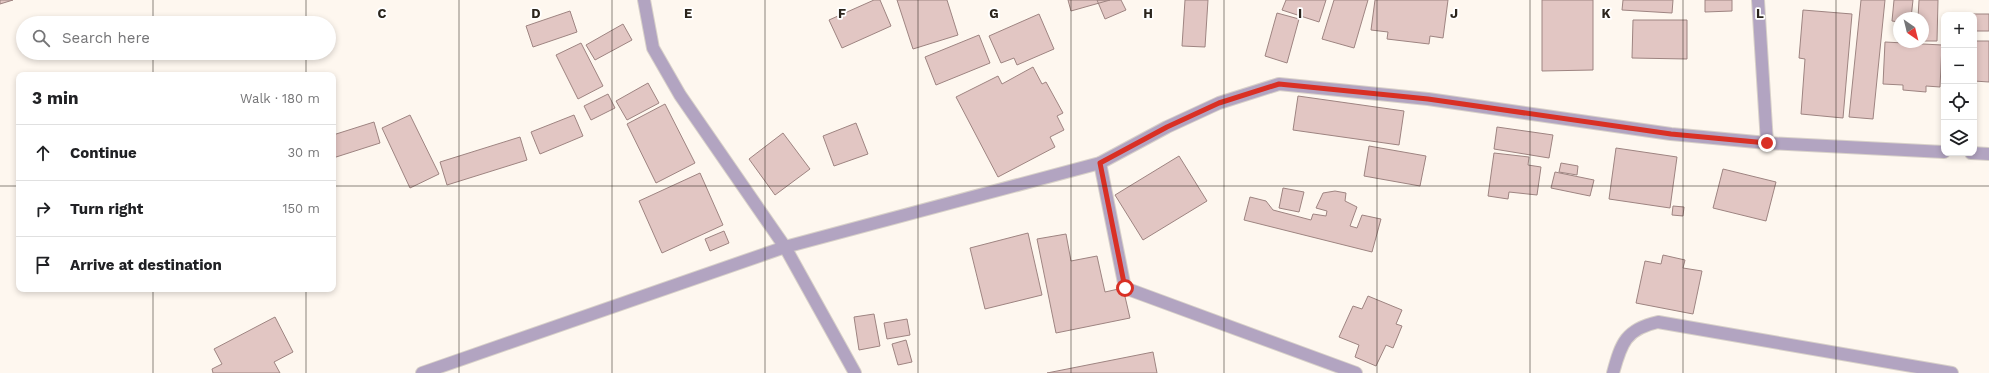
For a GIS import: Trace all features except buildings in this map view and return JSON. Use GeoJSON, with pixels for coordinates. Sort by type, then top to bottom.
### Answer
{"type":"FeatureCollection","features":[{"type":"Feature","properties":{"kind":"street"},"geometry":{"type":"LineString","coordinates":[[644,0],[653,48],[676,88],[785,247],[855,373]]}},
{"type":"Feature","properties":{"kind":"street"},"geometry":{"type":"LineString","coordinates":[[1758,0],[1767,143]]}},
{"type":"Feature","properties":{"kind":"street"},"geometry":{"type":"LineString","coordinates":[[422,373],[785,247],[1100,163],[1167,127],[1219,103],[1279,84],[1428,99],[1671,134],[1767,143],[1941,152]]}},
{"type":"Feature","properties":{"kind":"street"},"geometry":{"type":"LineString","coordinates":[[1977,153],[1989,154]]}},
{"type":"Feature","properties":{"kind":"street"},"geometry":{"type":"LineString","coordinates":[[1100,163],[1125,288],[1356,373]]}},
{"type":"Feature","properties":{"kind":"street"},"geometry":{"type":"LineString","coordinates":[[1613,373],[1619,350],[1630,334],[1642,325],[1658,322],[1952,373]]}},
{"type":"Feature","properties":{"kind":"route"},"geometry":{"type":"LineString","coordinates":[[1125,288],[1100,163],[1167,127],[1219,103],[1279,84],[1428,99],[1671,134],[1767,143]]}}]}
